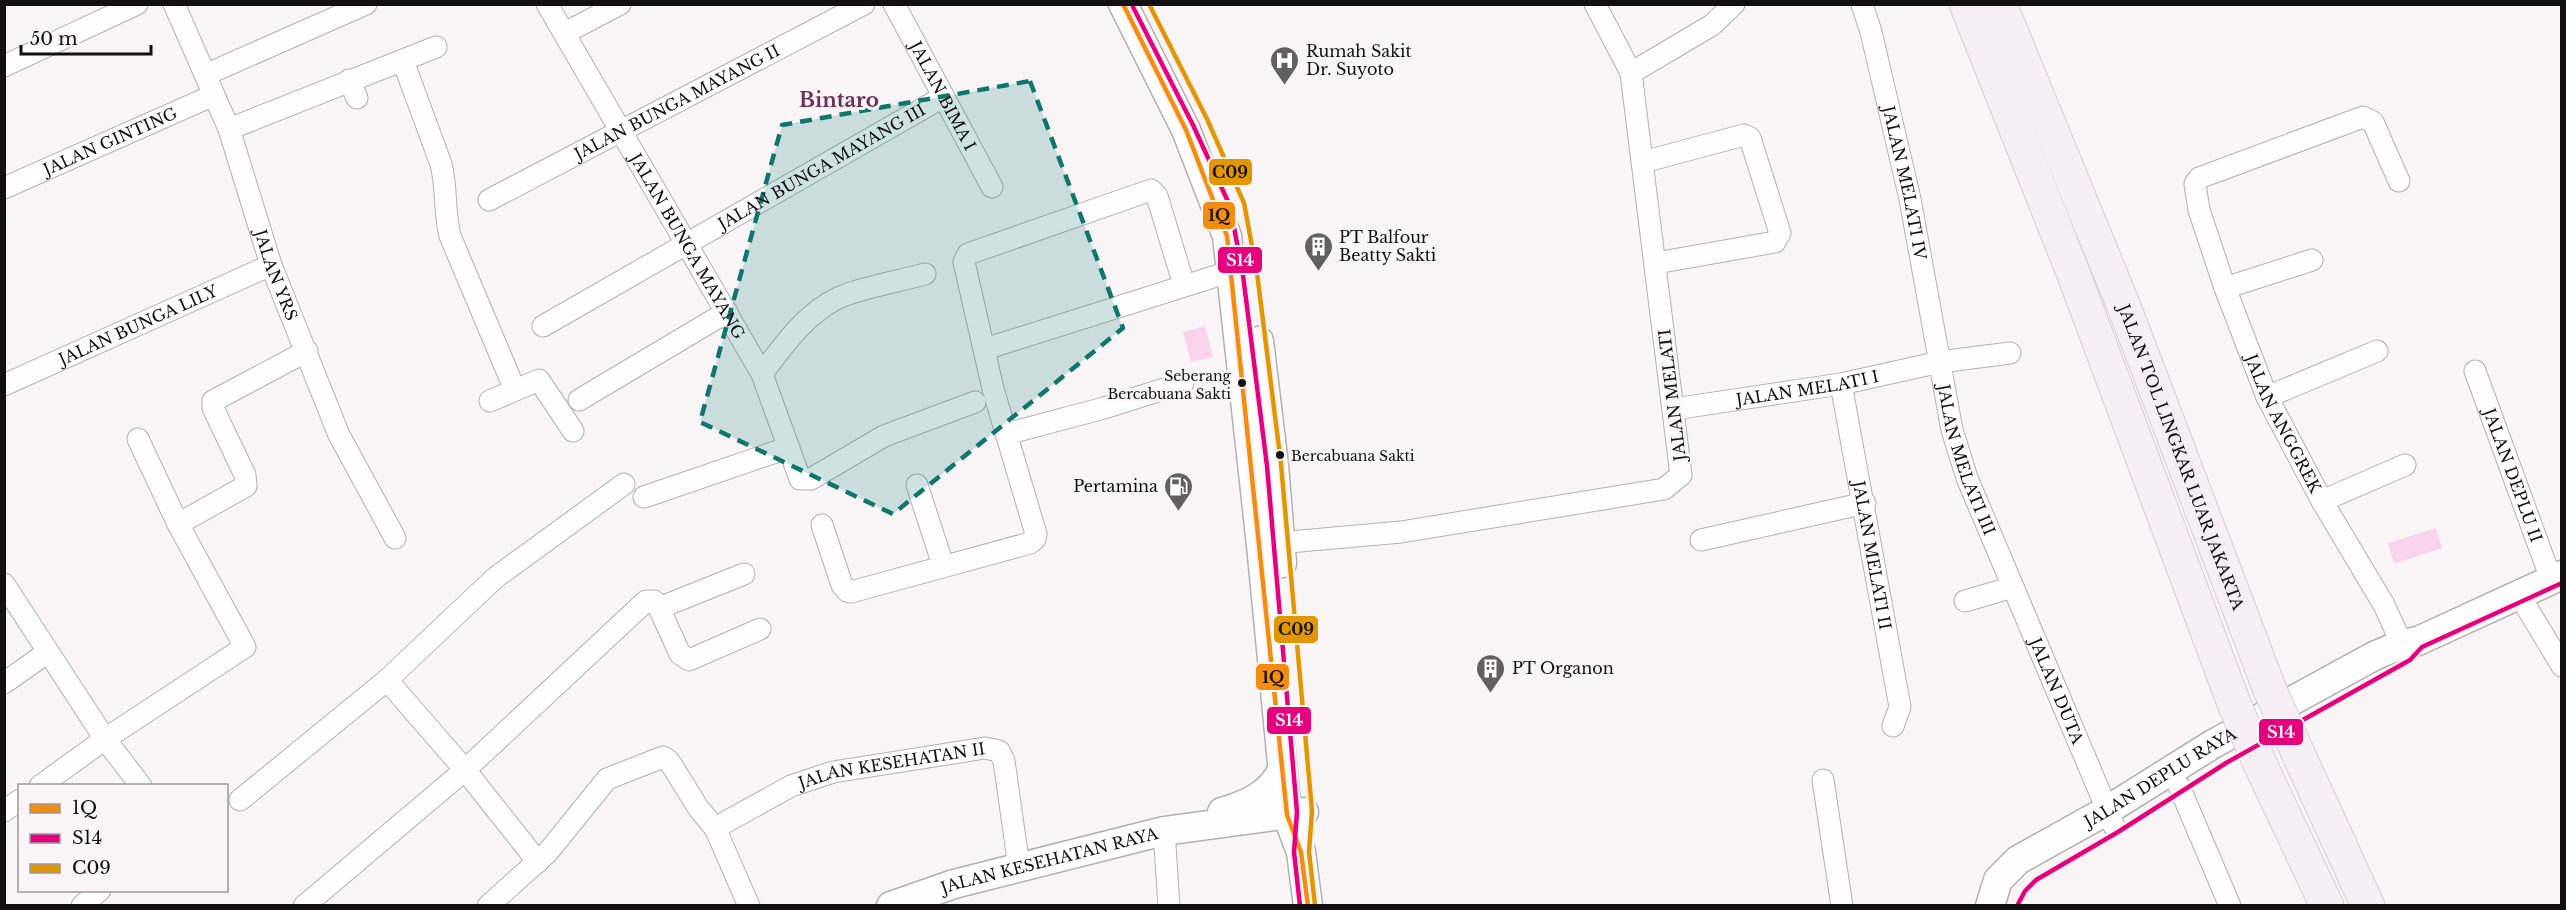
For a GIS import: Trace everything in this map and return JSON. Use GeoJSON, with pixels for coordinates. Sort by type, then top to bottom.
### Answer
{"type":"FeatureCollection","features":[{"type":"Feature","properties":{"kind":"highway"},"geometry":{"type":"LineString","coordinates":[[1966,4],[2072,270],[2235,706],[2327,906]]}},
{"type":"Feature","properties":{"kind":"highway","name":"JALAN TOL LINGKAR LUAR JAKARTA"},"geometry":{"type":"LineString","coordinates":[[2000,4],[2125,309],[2270,690],[2368,906]]}},
{"type":"Feature","properties":{"kind":"main road"},"geometry":{"type":"LineString","coordinates":[[1123,4],[1142,20],[1193,126],[1237,204],[1250,273],[1274,465],[1271,544],[1282,770],[1296,814]]}},
{"type":"Feature","properties":{"kind":"main road"},"geometry":{"type":"LineString","coordinates":[[1193,126],[1227,236],[1271,544],[1296,814],[1308,906]]}},
{"type":"Feature","properties":{"kind":"main road","name":"JALAN DEPLU RAYA"},"geometry":{"type":"LineString","coordinates":[[1990,906],[1998,880],[2018,860],[2179,786],[2222,757],[2409,646],[2556,577]]}},
{"type":"Feature","properties":{"kind":"main road","name":"JALAN DEPLU RAYA"},"geometry":{"type":"LineString","coordinates":[[2008,906],[2019,886],[2031,874],[2213,744],[2374,656],[2409,646]]}},
{"type":"Feature","properties":{"kind":"main road","name":"JALAN KESEHATAN RAYA"},"geometry":{"type":"LineString","coordinates":[[1168,830],[1194,819],[1240,807],[1256,799],[1272,786],[1282,770]]}},
{"type":"Feature","properties":{"kind":"main road","name":"JALAN KESEHATAN RAYA"},"geometry":{"type":"LineString","coordinates":[[891,906],[954,884],[1168,830],[1296,814]]}},
{"type":"Feature","properties":{"kind":"street"},"geometry":{"type":"LineString","coordinates":[[4,66],[137,4]]}},
{"type":"Feature","properties":{"kind":"street","name":"JALAN YRS"},"geometry":{"type":"LineString","coordinates":[[174,4],[229,129],[271,265],[339,435],[395,538]]}},
{"type":"Feature","properties":{"kind":"street"},"geometry":{"type":"LineString","coordinates":[[205,75],[366,4]]}},
{"type":"Feature","properties":{"kind":"street","name":"JALAN BUNGA MAYANG"},"geometry":{"type":"LineString","coordinates":[[547,4],[762,374],[800,479],[807,481],[884,436],[975,402]]}},
{"type":"Feature","properties":{"kind":"street"},"geometry":{"type":"LineString","coordinates":[[565,33],[620,4]]}},
{"type":"Feature","properties":{"kind":"street","name":"JALAN BUNGA MAYANG II"},"geometry":{"type":"LineString","coordinates":[[489,200],[864,4]]}},
{"type":"Feature","properties":{"kind":"street","name":"JALAN BIMA I"},"geometry":{"type":"LineString","coordinates":[[894,4],[992,187]]}},
{"type":"Feature","properties":{"kind":"street","name":"JALAN MELATI"},"geometry":{"type":"LineString","coordinates":[[1271,544],[1401,532],[1664,489],[1681,475],[1631,73],[1595,4]]}},
{"type":"Feature","properties":{"kind":"street"},"geometry":{"type":"LineString","coordinates":[[1631,73],[1712,25],[1734,4]]}},
{"type":"Feature","properties":{"kind":"street","name":"JALAN MELATI IV"},"geometry":{"type":"LineString","coordinates":[[1862,4],[1871,32],[1910,200],[1940,362]]}},
{"type":"Feature","properties":{"kind":"street"},"geometry":{"type":"LineString","coordinates":[[229,129],[353,89],[403,61],[436,47]]}},
{"type":"Feature","properties":{"kind":"street"},"geometry":{"type":"LineString","coordinates":[[403,61],[444,176],[445,218],[450,236],[515,390]]}},
{"type":"Feature","properties":{"kind":"street","name":"JALAN GINTING"},"geometry":{"type":"LineString","coordinates":[[4,188],[214,95]]}},
{"type":"Feature","properties":{"kind":"street","name":"JALAN BUNGA MAYANG III"},"geometry":{"type":"LineString","coordinates":[[543,326],[943,97]]}},
{"type":"Feature","properties":{"kind":"street","name":"JALAN ANGGREK"},"geometry":{"type":"LineString","coordinates":[[2400,181],[2373,122],[2363,117],[2195,182],[2199,210],[2225,288],[2266,397],[2322,501],[2409,646]]}},
{"type":"Feature","properties":{"kind":"street"},"geometry":{"type":"LineString","coordinates":[[1643,162],[1739,135],[1750,138],[1780,233],[1778,240],[1656,263]]}},
{"type":"Feature","properties":{"kind":"street"},"geometry":{"type":"LineString","coordinates":[[822,525],[842,585],[848,592],[1033,541],[1036,534],[993,389],[964,262],[966,256],[1151,190],[1157,196],[1184,285]]}},
{"type":"Feature","properties":{"kind":"street"},"geometry":{"type":"LineString","coordinates":[[2225,288],[2312,260]]}},
{"type":"Feature","properties":{"kind":"street","name":"JALAN BUNGA LILY"},"geometry":{"type":"LineString","coordinates":[[4,385],[271,265]]}},
{"type":"Feature","properties":{"kind":"street"},"geometry":{"type":"LineString","coordinates":[[985,349],[1232,271]]}},
{"type":"Feature","properties":{"kind":"street"},"geometry":{"type":"LineString","coordinates":[[762,374],[792,335],[808,320],[843,296],[925,274]]}},
{"type":"Feature","properties":{"kind":"street"},"geometry":{"type":"LineString","coordinates":[[579,400],[727,312]]}},
{"type":"Feature","properties":{"kind":"street"},"geometry":{"type":"LineString","coordinates":[[178,524],[241,491],[246,486],[245,475],[213,408],[213,400],[307,351]]}},
{"type":"Feature","properties":{"kind":"street"},"geometry":{"type":"LineString","coordinates":[[2266,397],[2377,351]]}},
{"type":"Feature","properties":{"kind":"street","name":"JALAN MELATI I"},"geometry":{"type":"LineString","coordinates":[[1674,409],[1841,384],[1940,362],[2010,353]]}},
{"type":"Feature","properties":{"kind":"street","name":"JALAN MELATI III"},"geometry":{"type":"LineString","coordinates":[[1940,362],[1952,430],[1967,478],[1998,554]]}},
{"type":"Feature","properties":{"kind":"street","name":"JALAN DEPLU II"},"geometry":{"type":"LineString","coordinates":[[2475,371],[2556,577]]}},
{"type":"Feature","properties":{"kind":"street"},"geometry":{"type":"LineString","coordinates":[[490,401],[538,380],[573,431]]}},
{"type":"Feature","properties":{"kind":"street"},"geometry":{"type":"LineString","coordinates":[[1006,434],[1104,408],[1183,383]]}},
{"type":"Feature","properties":{"kind":"street","name":"JALAN MELATI II"},"geometry":{"type":"LineString","coordinates":[[1841,384],[1865,503],[1900,707],[1893,726]]}},
{"type":"Feature","properties":{"kind":"street"},"geometry":{"type":"LineString","coordinates":[[43,784],[105,739],[245,647],[178,524],[138,439]]}},
{"type":"Feature","properties":{"kind":"street"},"geometry":{"type":"LineString","coordinates":[[644,497],[787,448]]}},
{"type":"Feature","properties":{"kind":"street"},"geometry":{"type":"LineString","coordinates":[[2322,501],[2405,465]]}},
{"type":"Feature","properties":{"kind":"street"},"geometry":{"type":"LineString","coordinates":[[240,800],[387,680],[495,578],[624,484]]}},
{"type":"Feature","properties":{"kind":"street"},"geometry":{"type":"LineString","coordinates":[[917,485],[943,565]]}},
{"type":"Feature","properties":{"kind":"street"},"geometry":{"type":"LineString","coordinates":[[1701,540],[1865,503]]}},
{"type":"Feature","properties":{"kind":"street","name":"JALAN DUTA"},"geometry":{"type":"LineString","coordinates":[[1998,554],[2110,819]]}},
{"type":"Feature","properties":{"kind":"street"},"geometry":{"type":"LineString","coordinates":[[659,608],[744,574]]}},
{"type":"Feature","properties":{"kind":"street"},"geometry":{"type":"LineString","coordinates":[[4,584],[105,739],[139,784]]}},
{"type":"Feature","properties":{"kind":"street"},"geometry":{"type":"LineString","coordinates":[[1965,601],[2013,587]]}},
{"type":"Feature","properties":{"kind":"street"},"geometry":{"type":"LineString","coordinates":[[2518,593],[2562,666]]}},
{"type":"Feature","properties":{"kind":"street"},"geometry":{"type":"LineString","coordinates":[[304,906],[465,770],[644,602],[654,601],[680,654],[689,660],[760,629]]}},
{"type":"Feature","properties":{"kind":"street"},"geometry":{"type":"LineString","coordinates":[[4,683],[48,652]]}},
{"type":"Feature","properties":{"kind":"street"},"geometry":{"type":"LineString","coordinates":[[387,680],[465,770],[538,862]]}},
{"type":"Feature","properties":{"kind":"street","name":"JALAN KESEHATAN II"},"geometry":{"type":"LineString","coordinates":[[715,828],[791,786],[833,772],[985,748],[999,751],[1004,761],[1019,867]]}},
{"type":"Feature","properties":{"kind":"street"},"geometry":{"type":"LineString","coordinates":[[488,906],[538,862],[607,779],[659,757],[669,762],[699,809],[715,828],[749,906]]}},
{"type":"Feature","properties":{"kind":"street"},"geometry":{"type":"LineString","coordinates":[[1823,780],[1842,906]]}},
{"type":"Feature","properties":{"kind":"street"},"geometry":{"type":"LineString","coordinates":[[2179,786],[2230,906]]}},
{"type":"Feature","properties":{"kind":"street"},"geometry":{"type":"LineString","coordinates":[[4,811],[18,801]]}},
{"type":"Feature","properties":{"kind":"street"},"geometry":{"type":"LineString","coordinates":[[1168,830],[1169,906]]}},
{"type":"Feature","properties":{"kind":"street"},"geometry":{"type":"LineString","coordinates":[[82,906],[99,892]]}},
{"type":"Feature","properties":{"kind":"highlighted area"},"geometry":{"type":"Polygon","coordinates":[[[1030,81],[1123,328],[893,514],[700,422],[782,125],[1030,81]]]}},
{"type":"Feature","properties":{"kind":"shaded area"},"geometry":{"type":"Polygon","coordinates":[[[1205,326],[1213,357],[1191,362],[1183,332],[1205,326]]]}},
{"type":"Feature","properties":{"kind":"shaded area"},"geometry":{"type":"Polygon","coordinates":[[[2436,528],[2442,548],[2394,564],[2388,543],[2436,528]]]}},
{"type":"Feature","properties":{"kind":"transit line","name":"1Q"},"geometry":{"type":"LineString","coordinates":[[1123,4],[1186,130],[1227,236],[1287,815],[1301,852],[1308,906]]}},
{"type":"Feature","properties":{"kind":"transit line","name":"C09"},"geometry":{"type":"LineString","coordinates":[[1149,4],[1207,119],[1244,203],[1257,273],[1281,464],[1312,811],[1309,852],[1315,905]]}},
{"type":"Feature","properties":{"kind":"transit line","name":"S14"},"geometry":{"type":"LineString","coordinates":[[1133,7],[1193,125],[1230,206],[1243,275],[1267,466],[1297,812],[1294,852],[1300,906]]}},
{"type":"Feature","properties":{"kind":"transit line","name":"S14"},"geometry":{"type":"LineString","coordinates":[[2017,906],[2025,891],[2036,880],[2118,832],[2226,763],[2410,660],[2422,647],[2562,583]]}},
{"type":"Feature","properties":{"kind":"place","name":"Rumah Sakit Dr. Suyoto"},"geometry":{"type":"Point","coordinates":[1285,86]}},
{"type":"Feature","properties":{"kind":"place","name":"PT Balfour Beatty Sakti"},"geometry":{"type":"Point","coordinates":[1318,272]}},
{"type":"Feature","properties":{"kind":"place","name":"Seberang Bercabuana Sakti"},"geometry":{"type":"Point","coordinates":[1242,383]}},
{"type":"Feature","properties":{"kind":"place","name":"Bercabuana Sakti"},"geometry":{"type":"Point","coordinates":[1280,455]}},
{"type":"Feature","properties":{"kind":"place","name":"Pertamina"},"geometry":{"type":"Point","coordinates":[1179,512]}},
{"type":"Feature","properties":{"kind":"place","name":"PT Organon"},"geometry":{"type":"Point","coordinates":[1491,694]}},
{"type":"Feature","properties":{"kind":"district","name":"Bintaro"},"geometry":{"type":"Point","coordinates":[839,100]}}]}
